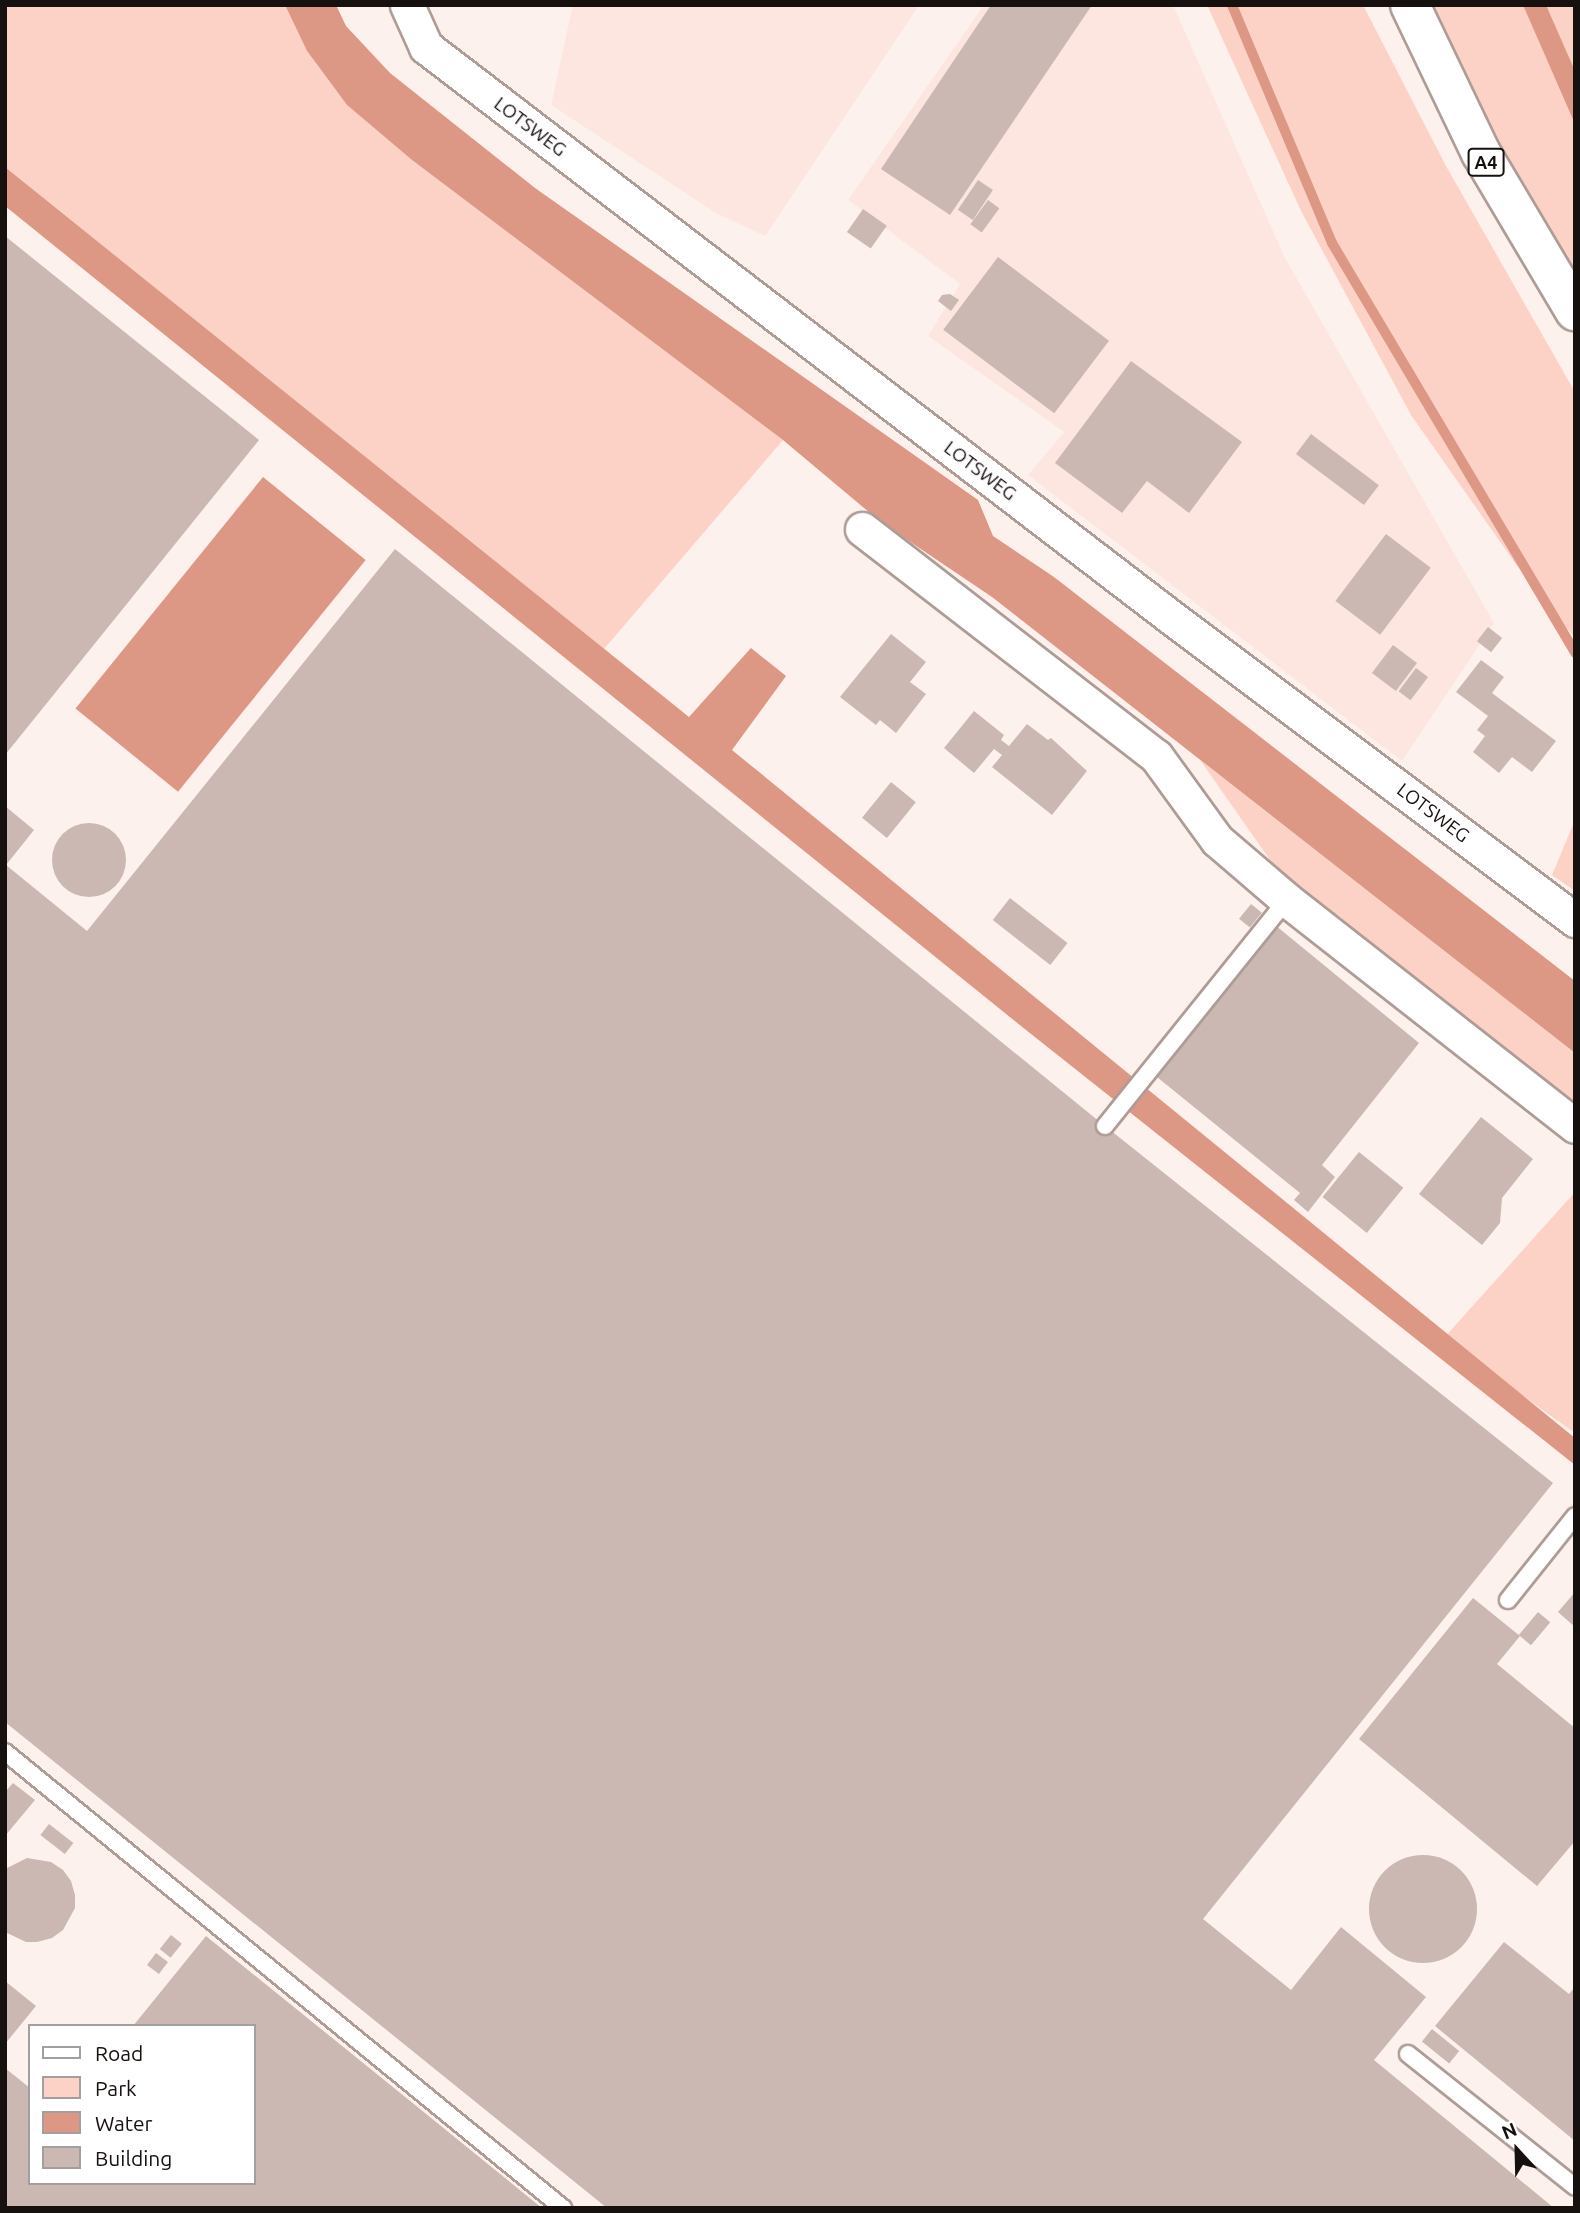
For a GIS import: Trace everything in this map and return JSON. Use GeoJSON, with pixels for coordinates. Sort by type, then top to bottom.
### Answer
{"type":"FeatureCollection","features":[{"type":"Feature","properties":{"kind":"highway","name":"A4"},"geometry":{"type":"LineString","coordinates":[[1410,5],[1481,153],[1575,311]]}},
{"type":"Feature","properties":{"kind":"street","name":"LOTSWEG"},"geometry":{"type":"LineString","coordinates":[[407,5],[425,47],[1157,606],[1575,920]]}},
{"type":"Feature","properties":{"kind":"street"},"geometry":{"type":"LineString","coordinates":[[862,529],[1156,756],[1217,840],[1287,900],[1575,1126]]}},
{"type":"Feature","properties":{"kind":"lane"},"geometry":{"type":"LineString","coordinates":[[1106,1124],[1287,900]]}},
{"type":"Feature","properties":{"kind":"lane"},"geometry":{"type":"LineString","coordinates":[[1508,1600],[1575,1516]]}},
{"type":"Feature","properties":{"kind":"lane"},"geometry":{"type":"LineString","coordinates":[[5,1752],[563,2208]]}},
{"type":"Feature","properties":{"kind":"lane"},"geometry":{"type":"LineString","coordinates":[[1408,2054],[1575,2187]]}},
{"type":"Feature","properties":{"kind":"shaded area"},"geometry":{"type":"Polygon","coordinates":[[[573,5],[919,5],[765,236],[716,213],[551,105],[573,5]]]}},
{"type":"Feature","properties":{"kind":"shaded area"},"geometry":{"type":"Polygon","coordinates":[[[984,5],[1173,5],[1285,258],[1494,623],[1402,761],[1028,475],[1064,432],[928,336],[960,284],[848,200],[984,5]]]}},
{"type":"Feature","properties":{"kind":"green space"},"geometry":{"type":"Polygon","coordinates":[[[5,5],[285,5],[307,51],[347,105],[412,160],[783,440],[604,649],[5,167],[5,5]]]}},
{"type":"Feature","properties":{"kind":"green space"},"geometry":{"type":"Polygon","coordinates":[[[1207,5],[1363,5],[1446,166],[1575,392],[1575,638],[1515,563],[1411,415],[1301,211],[1207,5]]]}},
{"type":"Feature","properties":{"kind":"green space"},"geometry":{"type":"Polygon","coordinates":[[[1419,5],[1575,5],[1575,279],[1423,16],[1419,5]]]}},
{"type":"Feature","properties":{"kind":"green space"},"geometry":{"type":"Polygon","coordinates":[[[1200,760],[1575,1053],[1575,1103],[1309,897],[1270,860],[1200,760]]]}},
{"type":"Feature","properties":{"kind":"green space"},"geometry":{"type":"Polygon","coordinates":[[[1575,820],[1575,891],[1552,875],[1575,820]]]}},
{"type":"Feature","properties":{"kind":"green space"},"geometry":{"type":"Polygon","coordinates":[[[1575,1192],[1575,1433],[1443,1339],[1575,1192]]]}},
{"type":"Feature","properties":{"kind":"water"},"geometry":{"type":"Polygon","coordinates":[[[285,5],[336,5],[346,26],[390,73],[535,188],[978,500],[993,536],[1054,577],[1575,981],[1575,1053],[992,597],[897,533],[885,535],[871,525],[870,513],[783,440],[412,160],[347,105],[307,51],[285,5]]]}},
{"type":"Feature","properties":{"kind":"water"},"geometry":{"type":"Polygon","coordinates":[[[1523,5],[1546,5],[1575,71],[1575,124],[1523,5]]]}},
{"type":"Feature","properties":{"kind":"water"},"geometry":{"type":"Polygon","coordinates":[[[5,167],[689,717],[751,648],[786,676],[732,750],[1575,1438],[1575,1465],[1021,1026],[5,206],[5,167]]]}},
{"type":"Feature","properties":{"kind":"water"},"geometry":{"type":"Polygon","coordinates":[[[263,477],[366,560],[178,792],[75,709],[263,477]]]}},
{"type":"Feature","properties":{"kind":"building"},"geometry":{"type":"Polygon","coordinates":[[[991,5],[1092,5],[950,215],[881,169],[991,5]]]}},
{"type":"Feature","properties":{"kind":"building"},"geometry":{"type":"Polygon","coordinates":[[[978,180],[993,190],[973,220],[958,210],[978,180]]]}},
{"type":"Feature","properties":{"kind":"building"},"geometry":{"type":"Polygon","coordinates":[[[988,200],[999,208],[982,232],[970,224],[988,200]]]}},
{"type":"Feature","properties":{"kind":"building"},"geometry":{"type":"Polygon","coordinates":[[[863,209],[887,226],[871,249],[847,232],[863,209]]]}},
{"type":"Feature","properties":{"kind":"building"},"geometry":{"type":"Polygon","coordinates":[[[5,236],[259,440],[5,755],[5,236]]]}},
{"type":"Feature","properties":{"kind":"building"},"geometry":{"type":"Polygon","coordinates":[[[998,257],[1109,341],[1054,413],[943,330],[998,257]]]}},
{"type":"Feature","properties":{"kind":"building"},"geometry":{"type":"Polygon","coordinates":[[[950,294],[959,300],[951,311],[938,301],[942,295],[950,294]]]}},
{"type":"Feature","properties":{"kind":"building"},"geometry":{"type":"Polygon","coordinates":[[[1131,361],[1242,442],[1189,513],[1147,481],[1122,513],[1055,463],[1131,361]]]}},
{"type":"Feature","properties":{"kind":"building"},"geometry":{"type":"Polygon","coordinates":[[[1311,434],[1379,485],[1364,505],[1296,454],[1311,434]]]}},
{"type":"Feature","properties":{"kind":"building"},"geometry":{"type":"Polygon","coordinates":[[[1386,534],[1431,568],[1380,635],[1335,601],[1386,534]]]}},
{"type":"Feature","properties":{"kind":"building"},"geometry":{"type":"Polygon","coordinates":[[[395,549],[1095,1118],[1553,1483],[1203,1919],[1291,1990],[1341,1927],[1426,1997],[1374,2060],[1554,2208],[607,2208],[5,1722],[5,806],[34,830],[6,865],[87,931],[395,549]]]}},
{"type":"Feature","properties":{"kind":"building"},"geometry":{"type":"Polygon","coordinates":[[[1488,627],[1502,638],[1491,652],[1477,641],[1488,627]]]}},
{"type":"Feature","properties":{"kind":"building"},"geometry":{"type":"Polygon","coordinates":[[[891,634],[926,662],[910,682],[926,694],[896,733],[880,720],[876,725],[840,697],[891,634]]]}},
{"type":"Feature","properties":{"kind":"building"},"geometry":{"type":"Polygon","coordinates":[[[1393,645],[1417,663],[1396,691],[1372,673],[1393,645]]]}},
{"type":"Feature","properties":{"kind":"building"},"geometry":{"type":"Polygon","coordinates":[[[1481,660],[1504,677],[1492,693],[1556,741],[1532,772],[1512,757],[1499,773],[1473,752],[1485,736],[1477,730],[1488,716],[1456,692],[1481,660]]]}},
{"type":"Feature","properties":{"kind":"building"},"geometry":{"type":"Polygon","coordinates":[[[1416,668],[1428,677],[1411,700],[1399,691],[1416,668]]]}},
{"type":"Feature","properties":{"kind":"building"},"geometry":{"type":"Polygon","coordinates":[[[974,711],[1004,735],[1001,740],[1009,746],[1027,724],[1048,740],[1051,738],[1087,771],[1052,815],[992,767],[1002,755],[994,749],[974,773],[944,748],[974,711]]]}},
{"type":"Feature","properties":{"kind":"building"},"geometry":{"type":"Polygon","coordinates":[[[891,782],[916,802],[887,838],[862,818],[891,782]]]}},
{"type":"Feature","properties":{"kind":"building"},"geometry":{"type":"Polygon","coordinates":[[[89,823],[110,829],[120,839],[126,860],[120,881],[110,891],[89,897],[68,891],[58,881],[52,860],[58,839],[68,829],[89,823]]]}},
{"type":"Feature","properties":{"kind":"building"},"geometry":{"type":"Polygon","coordinates":[[[1010,898],[1068,943],[1050,965],[993,920],[1010,898]]]}},
{"type":"Feature","properties":{"kind":"building"},"geometry":{"type":"Polygon","coordinates":[[[1251,904],[1262,913],[1250,928],[1239,919],[1251,904]]]}},
{"type":"Feature","properties":{"kind":"building"},"geometry":{"type":"Polygon","coordinates":[[[1275,925],[1419,1043],[1322,1165],[1335,1177],[1308,1212],[1294,1200],[1300,1193],[1152,1073],[1275,925]]]}},
{"type":"Feature","properties":{"kind":"building"},"geometry":{"type":"Polygon","coordinates":[[[1481,1117],[1533,1159],[1502,1198],[1500,1223],[1482,1245],[1419,1194],[1481,1117]]]}},
{"type":"Feature","properties":{"kind":"building"},"geometry":{"type":"Polygon","coordinates":[[[1359,1152],[1403,1188],[1367,1233],[1322,1197],[1359,1152]]]}},
{"type":"Feature","properties":{"kind":"building"},"geometry":{"type":"Polygon","coordinates":[[[1575,1592],[1575,1627],[1558,1612],[1575,1592]]]}},
{"type":"Feature","properties":{"kind":"building"},"geometry":{"type":"Polygon","coordinates":[[[1473,1598],[1520,1636],[1497,1664],[1575,1728],[1575,1841],[1537,1886],[1359,1739],[1473,1598]]]}},
{"type":"Feature","properties":{"kind":"building"},"geometry":{"type":"Polygon","coordinates":[[[1538,1612],[1550,1622],[1531,1645],[1519,1635],[1538,1612]]]}},
{"type":"Feature","properties":{"kind":"building"},"geometry":{"type":"Polygon","coordinates":[[[13,1783],[35,1800],[5,1836],[5,1792],[13,1783]]]}},
{"type":"Feature","properties":{"kind":"building"},"geometry":{"type":"Polygon","coordinates":[[[49,1824],[73,1843],[65,1854],[40,1835],[49,1824]]]}},
{"type":"Feature","properties":{"kind":"building"},"geometry":{"type":"Polygon","coordinates":[[[1423,1855],[1444,1859],[1462,1870],[1473,1888],[1477,1909],[1473,1930],[1462,1948],[1444,1959],[1423,1963],[1402,1959],[1384,1948],[1373,1930],[1369,1909],[1373,1888],[1384,1870],[1402,1859],[1423,1855]]]}},
{"type":"Feature","properties":{"kind":"building"},"geometry":{"type":"Polygon","coordinates":[[[27,1858],[51,1862],[63,1870],[71,1881],[75,1895],[75,1908],[63,1930],[52,1938],[37,1942],[26,1942],[5,1932],[5,1869],[27,1858]]]}},
{"type":"Feature","properties":{"kind":"building"},"geometry":{"type":"Polygon","coordinates":[[[171,1935],[182,1944],[171,1958],[160,1949],[171,1935]]]}},
{"type":"Feature","properties":{"kind":"building"},"geometry":{"type":"Polygon","coordinates":[[[206,1936],[542,2208],[5,2208],[5,2068],[28,2086],[28,2185],[256,2185],[256,2024],[135,2024],[206,1936]]]}},
{"type":"Feature","properties":{"kind":"building"},"geometry":{"type":"Polygon","coordinates":[[[1504,1942],[1569,1994],[1575,1987],[1575,2141],[1435,2026],[1504,1942]]]}},
{"type":"Feature","properties":{"kind":"building"},"geometry":{"type":"Polygon","coordinates":[[[156,1953],[168,1962],[159,1974],[147,1965],[156,1953]]]}},
{"type":"Feature","properties":{"kind":"building"},"geometry":{"type":"Polygon","coordinates":[[[5,1981],[36,2006],[5,2044],[5,1981]]]}},
{"type":"Feature","properties":{"kind":"building"},"geometry":{"type":"Polygon","coordinates":[[[1432,2029],[1459,2051],[1449,2063],[1422,2041],[1432,2029]]]}},
{"type":"Feature","properties":{"kind":"waterway"},"geometry":{"type":"LineString","coordinates":[[1232,5],[1332,243],[1575,653]]}}]}
